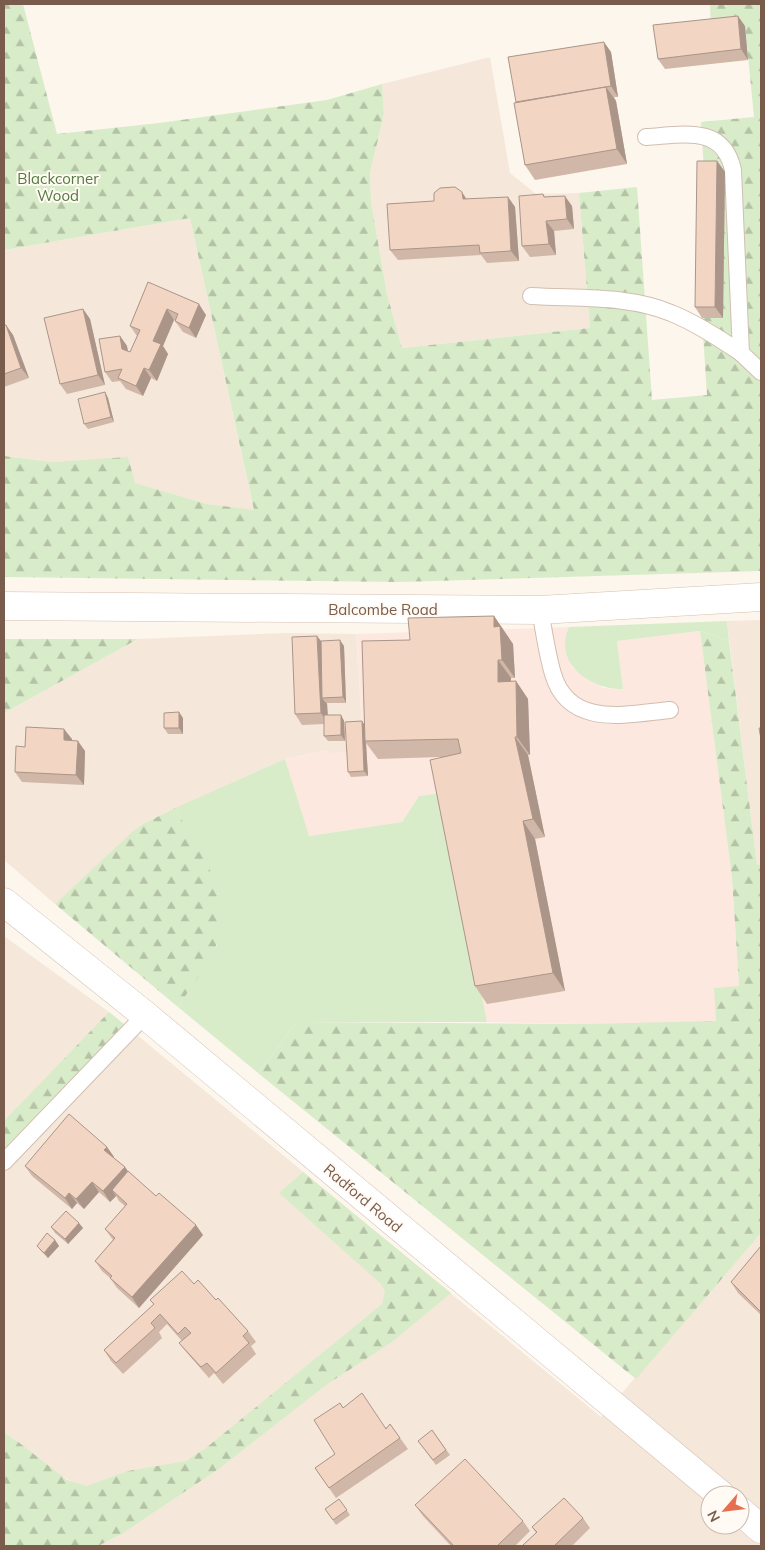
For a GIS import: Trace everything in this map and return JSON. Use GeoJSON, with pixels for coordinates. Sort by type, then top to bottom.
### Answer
{"type":"FeatureCollection","features":[{"type":"Feature","properties":{"kind":"street","name":"Balcombe Road"},"geometry":{"type":"LineString","coordinates":[[4,606],[540,610],[761,597]]}},
{"type":"Feature","properties":{"kind":"street","name":"Radford Road"},"geometry":{"type":"LineString","coordinates":[[4,902],[145,1015],[709,1485]]}},
{"type":"Feature","properties":{"kind":"street"},"geometry":{"type":"LineString","coordinates":[[750,1520],[761,1529]]}},
{"type":"Feature","properties":{"kind":"lane"},"geometry":{"type":"LineString","coordinates":[[646,137],[702,136],[720,143],[730,155],[733,170],[741,353]]}},
{"type":"Feature","properties":{"kind":"lane"},"geometry":{"type":"LineString","coordinates":[[531,296],[621,302],[670,312],[693,323],[741,353],[761,372]]}},
{"type":"Feature","properties":{"kind":"lane"},"geometry":{"type":"LineString","coordinates":[[540,610],[555,681],[564,696],[576,706],[590,713],[607,715],[670,710]]}},
{"type":"Feature","properties":{"kind":"lane"},"geometry":{"type":"LineString","coordinates":[[4,1162],[145,1015]]}},
{"type":"Feature","properties":{"kind":"shaded area"},"geometry":{"type":"Polygon","coordinates":[[[490,57],[510,173],[536,194],[579,193],[590,328],[402,348],[387,294],[371,202],[370,173],[384,114],[382,84],[490,57]]]}},
{"type":"Feature","properties":{"kind":"shaded area"},"geometry":{"type":"Polygon","coordinates":[[[190,218],[254,511],[207,504],[134,483],[78,461],[52,462],[4,456],[4,250],[190,218]]]}},
{"type":"Feature","properties":{"kind":"shaded area"},"geometry":{"type":"Polygon","coordinates":[[[761,620],[761,865],[757,866],[727,621],[761,620]]]}},
{"type":"Feature","properties":{"kind":"shaded area"},"geometry":{"type":"Polygon","coordinates":[[[569,627],[567,632],[572,667],[586,679],[604,688],[614,689],[623,689],[617,641],[700,631],[732,878],[739,986],[716,1022],[583,1024],[487,1022],[442,793],[419,796],[402,822],[308,836],[285,759],[328,750],[329,753],[350,752],[362,726],[356,634],[569,627]]]}},
{"type":"Feature","properties":{"kind":"shaded area"},"geometry":{"type":"Polygon","coordinates":[[[284,633],[356,634],[362,727],[350,753],[329,753],[328,750],[285,759],[154,818],[131,834],[55,904],[4,860],[4,713],[138,639],[284,633]]]}},
{"type":"Feature","properties":{"kind":"shaded area"},"geometry":{"type":"Polygon","coordinates":[[[4,936],[109,1012],[601,1417],[761,1233],[761,1546],[98,1546],[120,1535],[128,1471],[87,1486],[77,1484],[57,1474],[17,1441],[4,1433],[4,936]]]}},
{"type":"Feature","properties":{"kind":"green space","name":"Blackcorner Wood"},"geometry":{"type":"Polygon","coordinates":[[[4,4],[23,4],[57,134],[159,123],[327,100],[382,84],[384,114],[370,173],[371,202],[387,294],[402,348],[590,328],[579,193],[637,187],[652,400],[707,395],[702,318],[704,299],[704,171],[701,122],[754,117],[745,26],[711,30],[710,4],[761,4],[761,571],[399,582],[4,577],[4,456],[52,462],[128,457],[135,483],[207,504],[254,510],[190,218],[4,250],[4,4]]]}},
{"type":"Feature","properties":{"kind":"green space"},"geometry":{"type":"Polygon","coordinates":[[[727,621],[729,641],[700,631],[617,641],[623,689],[598,685],[587,679],[570,663],[566,652],[565,640],[569,627],[727,621]]]}},
{"type":"Feature","properties":{"kind":"green space"},"geometry":{"type":"Polygon","coordinates":[[[700,631],[729,641],[757,865],[761,865],[761,1233],[636,1379],[258,1073],[297,1022],[583,1024],[716,1021],[714,988],[739,986],[732,878],[700,631]]]}},
{"type":"Feature","properties":{"kind":"green space"},"geometry":{"type":"Polygon","coordinates":[[[4,639],[138,639],[4,713],[4,639]]]}},
{"type":"Feature","properties":{"kind":"green space"},"geometry":{"type":"Polygon","coordinates":[[[285,759],[309,836],[402,822],[419,796],[442,793],[487,1022],[297,1022],[258,1073],[178,1007],[217,945],[219,895],[213,879],[175,808],[285,759]]]}},
{"type":"Feature","properties":{"kind":"green space"},"geometry":{"type":"Polygon","coordinates":[[[175,808],[212,874],[222,910],[221,928],[216,946],[178,1007],[55,904],[131,833],[143,824],[175,808]]]}},
{"type":"Feature","properties":{"kind":"green space"},"geometry":{"type":"Polygon","coordinates":[[[109,1012],[125,1025],[4,1153],[4,1121],[109,1012]]]}},
{"type":"Feature","properties":{"kind":"green space"},"geometry":{"type":"Polygon","coordinates":[[[303,1172],[451,1293],[392,1342],[326,1385],[220,1468],[120,1535],[98,1546],[4,1546],[4,1433],[67,1480],[87,1486],[128,1471],[186,1461],[206,1448],[382,1304],[385,1292],[381,1284],[279,1193],[303,1172]]]}},
{"type":"Feature","properties":{"kind":"building"},"geometry":{"type":"Polygon","coordinates":[[[738,16],[741,49],[658,59],[653,25],[738,16]]]}},
{"type":"Feature","properties":{"kind":"building"},"geometry":{"type":"Polygon","coordinates":[[[604,42],[611,86],[516,102],[508,57],[604,42]]]}},
{"type":"Feature","properties":{"kind":"building"},"geometry":{"type":"Polygon","coordinates":[[[606,87],[617,149],[525,165],[514,103],[606,87]]]}},
{"type":"Feature","properties":{"kind":"building"},"geometry":{"type":"Polygon","coordinates":[[[697,161],[717,161],[715,307],[695,307],[697,161]]]}},
{"type":"Feature","properties":{"kind":"building"},"geometry":{"type":"Polygon","coordinates":[[[455,187],[462,192],[463,199],[508,197],[511,251],[480,253],[479,245],[390,250],[387,204],[434,201],[434,193],[440,188],[455,187]]]}},
{"type":"Feature","properties":{"kind":"building"},"geometry":{"type":"Polygon","coordinates":[[[543,194],[544,197],[565,196],[567,219],[546,221],[549,244],[522,246],[519,196],[543,194]]]}},
{"type":"Feature","properties":{"kind":"building"},"geometry":{"type":"Polygon","coordinates":[[[148,282],[199,304],[189,328],[175,321],[178,314],[167,309],[153,341],[161,344],[149,370],[144,368],[136,386],[118,378],[122,369],[105,372],[99,339],[120,336],[122,349],[130,352],[140,330],[130,326],[148,282]]]}},
{"type":"Feature","properties":{"kind":"building"},"geometry":{"type":"Polygon","coordinates":[[[83,309],[98,375],[60,384],[44,318],[83,309]]]}},
{"type":"Feature","properties":{"kind":"building"},"geometry":{"type":"Polygon","coordinates":[[[4,325],[6,325],[21,368],[4,374],[4,325]]]}},
{"type":"Feature","properties":{"kind":"building"},"geometry":{"type":"Polygon","coordinates":[[[105,392],[111,417],[84,424],[78,399],[105,392]]]}},
{"type":"Feature","properties":{"kind":"building"},"geometry":{"type":"Polygon","coordinates":[[[494,616],[494,627],[500,626],[502,660],[498,660],[498,682],[516,681],[517,737],[515,737],[533,819],[523,821],[553,973],[475,986],[430,760],[461,753],[458,739],[365,741],[362,641],[410,640],[408,618],[494,616]]]}},
{"type":"Feature","properties":{"kind":"building"},"geometry":{"type":"Polygon","coordinates":[[[317,636],[321,713],[295,714],[292,637],[317,636]]]}},
{"type":"Feature","properties":{"kind":"building"},"geometry":{"type":"Polygon","coordinates":[[[340,640],[343,697],[322,698],[321,641],[340,640]]]}},
{"type":"Feature","properties":{"kind":"building"},"geometry":{"type":"Polygon","coordinates":[[[179,712],[179,728],[164,728],[164,713],[179,712]]]}},
{"type":"Feature","properties":{"kind":"building"},"geometry":{"type":"Polygon","coordinates":[[[324,715],[341,715],[341,735],[324,736],[324,715]]]}},
{"type":"Feature","properties":{"kind":"building"},"geometry":{"type":"Polygon","coordinates":[[[362,721],[364,771],[348,772],[345,722],[362,721]]]}},
{"type":"Feature","properties":{"kind":"building"},"geometry":{"type":"Polygon","coordinates":[[[26,727],[64,729],[64,740],[78,741],[76,775],[15,772],[16,746],[25,747],[26,727]]]}},
{"type":"Feature","properties":{"kind":"building"},"geometry":{"type":"Polygon","coordinates":[[[69,1114],[107,1147],[104,1150],[125,1167],[103,1191],[92,1182],[76,1199],[69,1193],[65,1198],[25,1166],[69,1114]]]}},
{"type":"Feature","properties":{"kind":"building"},"geometry":{"type":"Polygon","coordinates":[[[128,1171],[156,1196],[159,1193],[196,1225],[132,1297],[110,1278],[112,1276],[95,1261],[115,1238],[105,1229],[127,1204],[112,1190],[128,1171]]]}},
{"type":"Feature","properties":{"kind":"building"},"geometry":{"type":"Polygon","coordinates":[[[66,1211],[79,1223],[65,1239],[51,1227],[66,1211]]]}},
{"type":"Feature","properties":{"kind":"building"},"geometry":{"type":"Polygon","coordinates":[[[47,1233],[55,1240],[44,1253],[37,1246],[47,1233]]]}},
{"type":"Feature","properties":{"kind":"building"},"geometry":{"type":"Polygon","coordinates":[[[761,1246],[761,1312],[731,1282],[761,1246]]]}},
{"type":"Feature","properties":{"kind":"building"},"geometry":{"type":"Polygon","coordinates":[[[182,1271],[194,1284],[198,1280],[216,1300],[218,1298],[248,1331],[243,1336],[249,1343],[216,1373],[207,1363],[201,1367],[179,1343],[191,1333],[185,1327],[178,1334],[160,1314],[151,1323],[155,1328],[116,1363],[104,1350],[154,1304],[150,1300],[182,1271]]]}},
{"type":"Feature","properties":{"kind":"building"},"geometry":{"type":"Polygon","coordinates":[[[362,1393],[386,1429],[390,1424],[400,1438],[329,1488],[315,1468],[335,1454],[314,1420],[340,1403],[343,1408],[362,1393]]]}},
{"type":"Feature","properties":{"kind":"building"},"geometry":{"type":"Polygon","coordinates":[[[432,1430],[446,1450],[433,1460],[418,1441],[432,1430]]]}},
{"type":"Feature","properties":{"kind":"building"},"geometry":{"type":"Polygon","coordinates":[[[465,1459],[523,1521],[498,1545],[500,1546],[454,1546],[415,1505],[465,1459]]]}},
{"type":"Feature","properties":{"kind":"building"},"geometry":{"type":"Polygon","coordinates":[[[564,1498],[583,1518],[554,1546],[522,1546],[537,1532],[532,1527],[564,1498]]]}},
{"type":"Feature","properties":{"kind":"building"},"geometry":{"type":"Polygon","coordinates":[[[339,1499],[347,1510],[333,1520],[325,1509],[339,1499]]]}}]}
